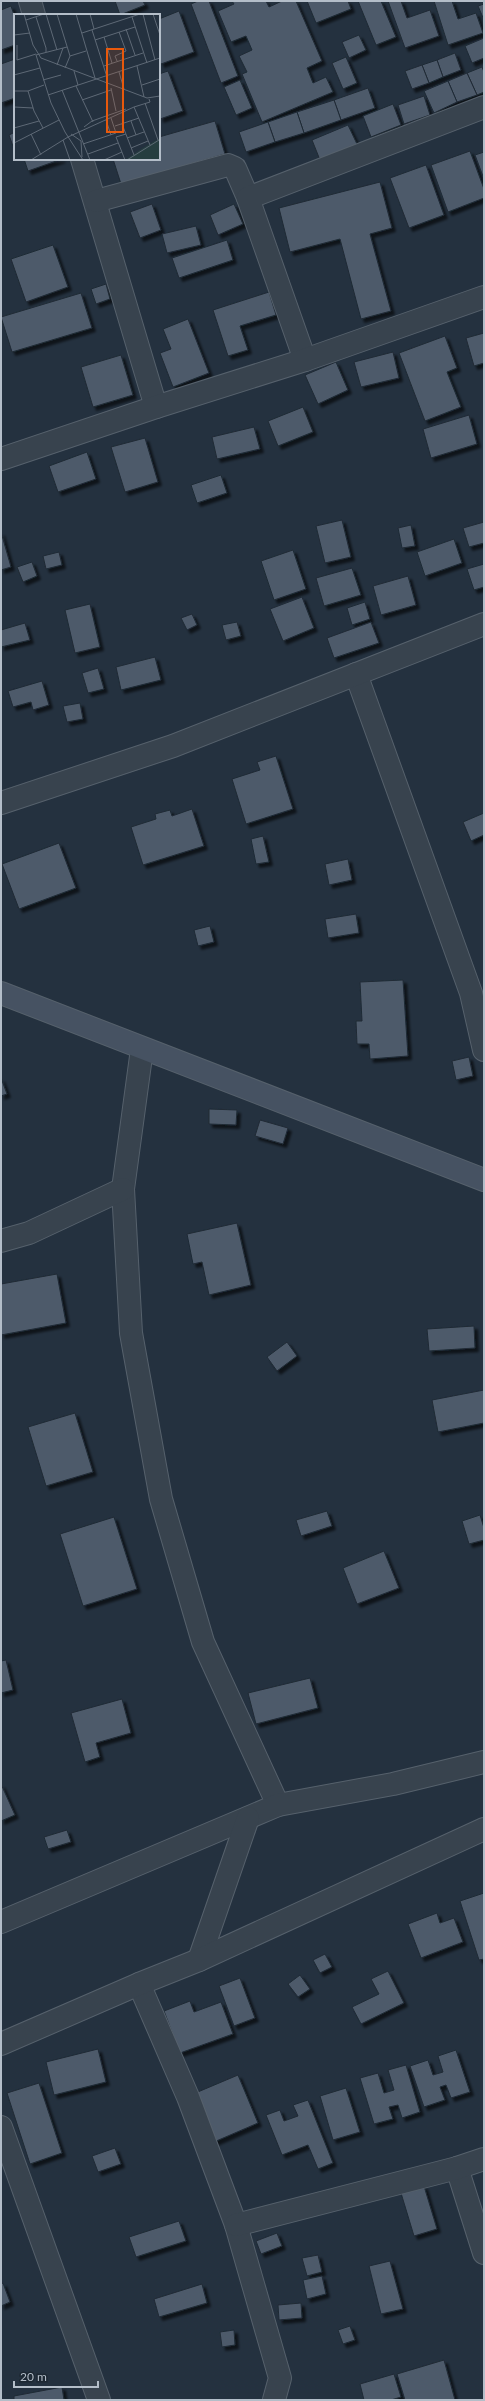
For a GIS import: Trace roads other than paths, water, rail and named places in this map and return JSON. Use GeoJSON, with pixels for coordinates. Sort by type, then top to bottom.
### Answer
{"type":"FeatureCollection","features":[{"type":"Feature","properties":{"kind":"main road"},"geometry":{"type":"LineString","coordinates":[[1,993],[142,1049],[484,1180]]}},
{"type":"Feature","properties":{"kind":"street"},"geometry":{"type":"LineString","coordinates":[[30,1],[34,14]]}},
{"type":"Feature","properties":{"kind":"street"},"geometry":{"type":"LineString","coordinates":[[248,198],[484,107]]}},
{"type":"Feature","properties":{"kind":"street"},"geometry":{"type":"LineString","coordinates":[[82,160],[96,201],[156,407]]}},
{"type":"Feature","properties":{"kind":"street"},"geometry":{"type":"LineString","coordinates":[[96,201],[228,165],[235,168],[248,198],[305,360]]}},
{"type":"Feature","properties":{"kind":"street"},"geometry":{"type":"LineString","coordinates":[[1,459],[156,407],[305,360],[484,297]]}},
{"type":"Feature","properties":{"kind":"street"},"geometry":{"type":"LineString","coordinates":[[2,799],[173,746],[484,624]]}},
{"type":"Feature","properties":{"kind":"street"},"geometry":{"type":"LineString","coordinates":[[356,674],[471,993],[484,1050]]}},
{"type":"Feature","properties":{"kind":"street"},"geometry":{"type":"LineString","coordinates":[[142,1049],[123,1189],[131,1333],[161,1499],[203,1642],[278,1805]]}},
{"type":"Feature","properties":{"kind":"street"},"geometry":{"type":"LineString","coordinates":[[1,1241],[29,1233],[123,1189]]}},
{"type":"Feature","properties":{"kind":"street"},"geometry":{"type":"LineString","coordinates":[[1,1922],[278,1805],[393,1784],[484,1762]]}},
{"type":"Feature","properties":{"kind":"street"},"geometry":{"type":"LineString","coordinates":[[199,1960],[248,1818]]}},
{"type":"Feature","properties":{"kind":"street"},"geometry":{"type":"LineString","coordinates":[[1,2044],[139,1984],[199,1960],[484,1829]]}},
{"type":"Feature","properties":{"kind":"street"},"geometry":{"type":"LineString","coordinates":[[139,1984],[188,2097],[236,2225],[280,2378],[274,2400]]}},
{"type":"Feature","properties":{"kind":"street"},"geometry":{"type":"LineString","coordinates":[[1,2127],[99,2400]]}},
{"type":"Feature","properties":{"kind":"street"},"geometry":{"type":"LineString","coordinates":[[236,2225],[457,2168],[484,2159]]}},
{"type":"Feature","properties":{"kind":"street"},"geometry":{"type":"LineString","coordinates":[[457,2168],[484,2253]]}}]}
